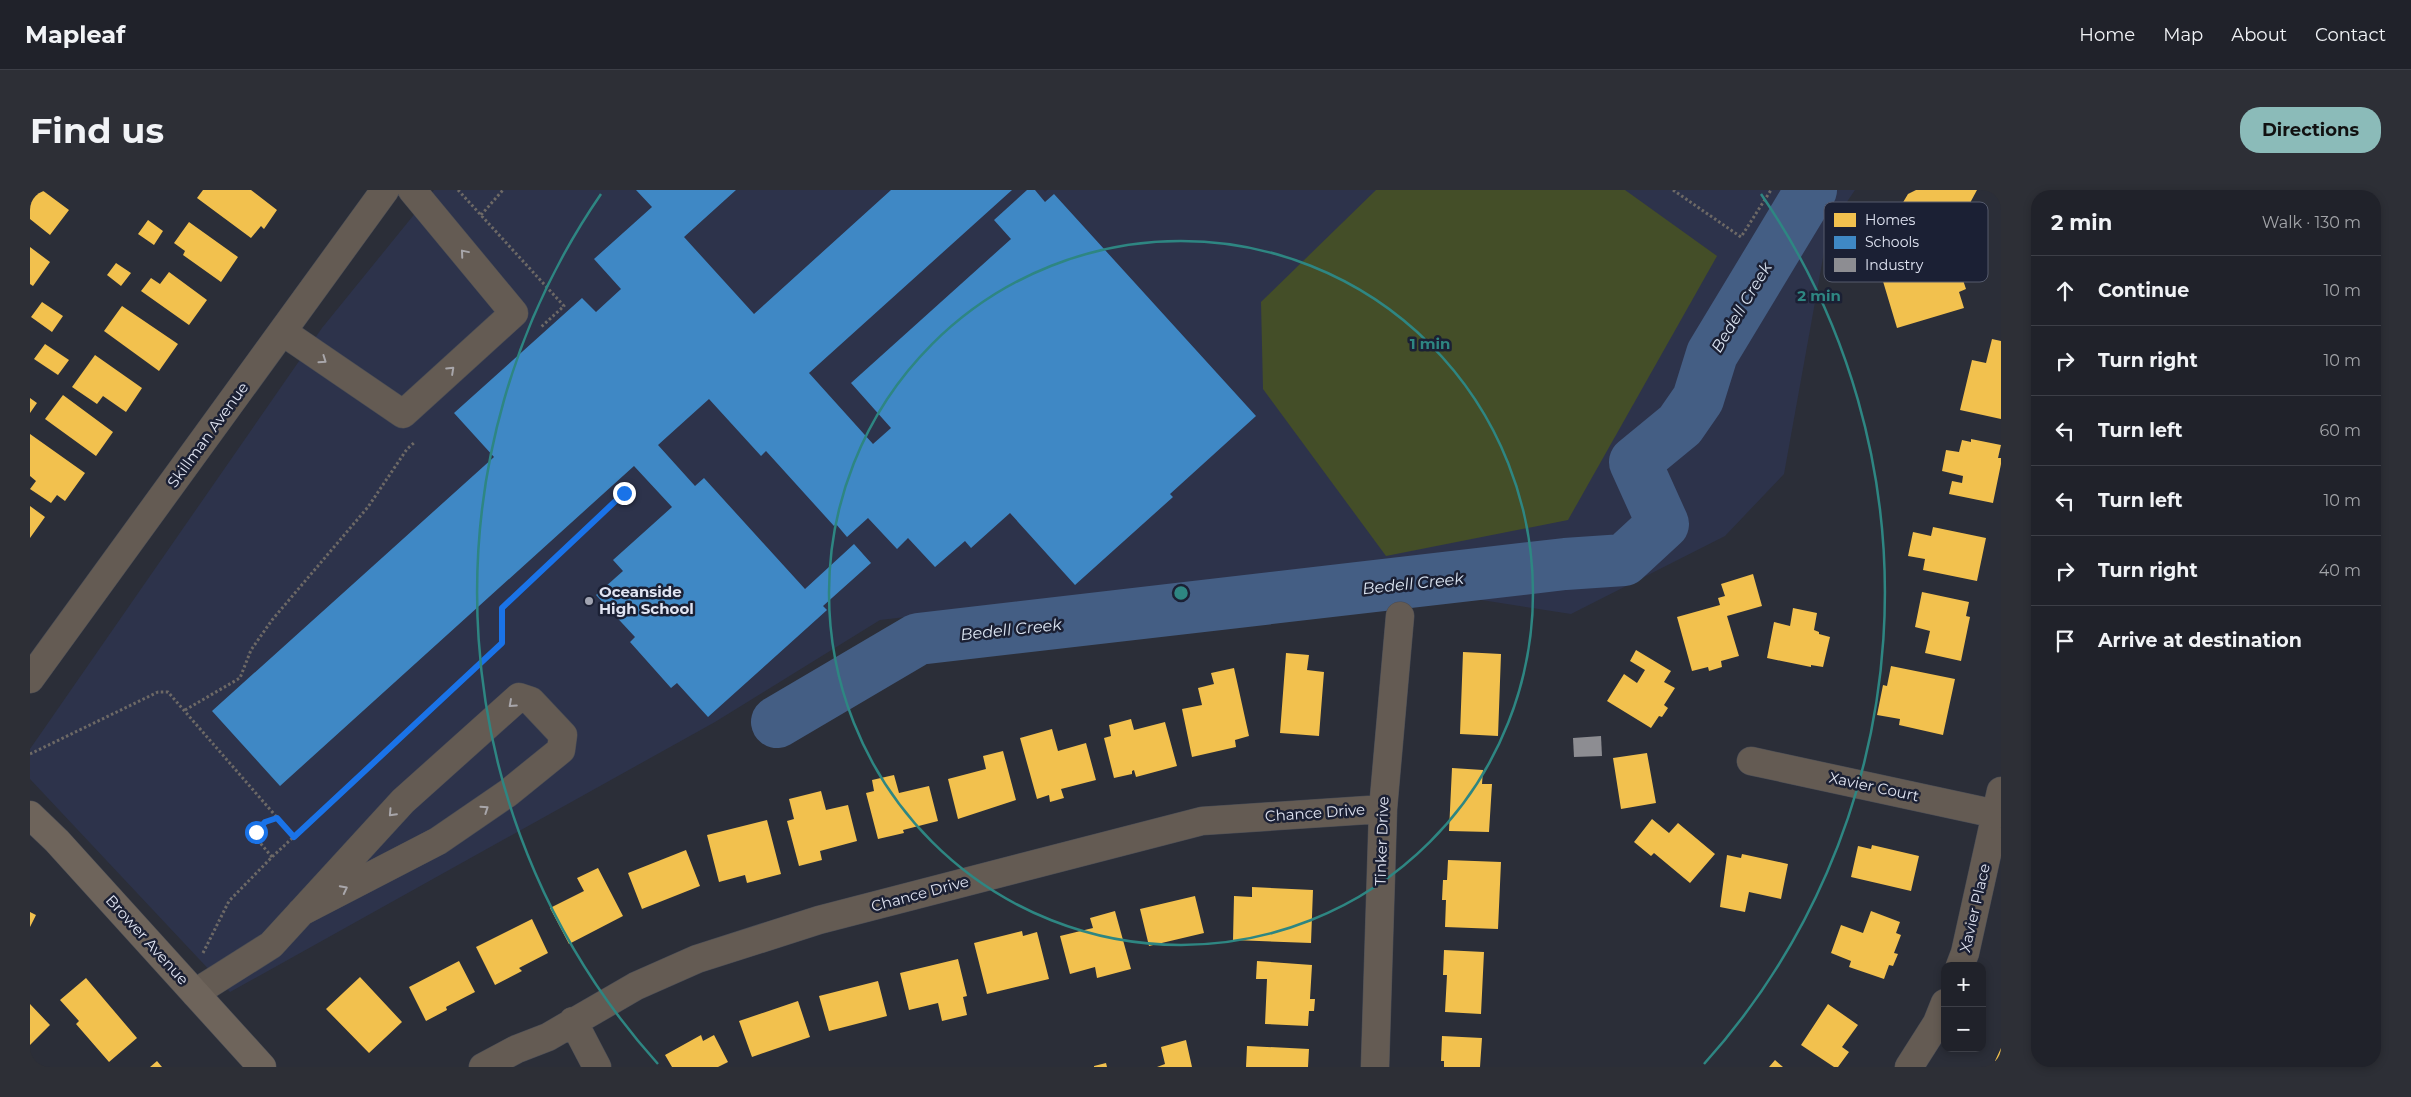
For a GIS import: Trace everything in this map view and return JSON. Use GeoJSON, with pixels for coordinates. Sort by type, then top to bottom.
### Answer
{"type":"FeatureCollection","features":[{"type":"Feature","properties":{"kind":"main road","name":"Brower Avenue"},"geometry":{"type":"LineString","coordinates":[[30,815],[57,841],[262,1067]]}},
{"type":"Feature","properties":{"kind":"street","name":"Skillman Avenue"},"geometry":{"type":"LineString","coordinates":[[30,679],[386,190]]}},
{"type":"Feature","properties":{"kind":"street"},"geometry":{"type":"LineString","coordinates":[[283,332],[403,414],[514,313],[412,190]]}},
{"type":"Feature","properties":{"kind":"street","name":"Tinker Drive"},"geometry":{"type":"LineString","coordinates":[[1375,1067],[1383,809],[1400,616]]}},
{"type":"Feature","properties":{"kind":"street"},"geometry":{"type":"LineString","coordinates":[[195,993],[271,945],[301,912],[403,801],[519,697],[531,701],[562,735],[561,750],[508,793],[438,841],[301,912]]}},
{"type":"Feature","properties":{"kind":"street","name":"Xavier Court"},"geometry":{"type":"LineString","coordinates":[[1751,761],[1999,803]]}},
{"type":"Feature","properties":{"kind":"street","name":"Xavier Place"},"geometry":{"type":"LineString","coordinates":[[1962,962],[1999,803]]}},
{"type":"Feature","properties":{"kind":"street","name":"Chance Drive"},"geometry":{"type":"LineString","coordinates":[[482,1067],[517,1049],[548,1037],[636,986],[696,959],[829,917],[1202,821],[1383,809]]}},
{"type":"Feature","properties":{"kind":"street"},"geometry":{"type":"LineString","coordinates":[[1909,1067],[1937,1023],[1943,1007]]}},
{"type":"Feature","properties":{"kind":"street"},"geometry":{"type":"LineString","coordinates":[[573,1021],[597,1067]]}},
{"type":"Feature","properties":{"kind":"path"},"geometry":{"type":"LineString","coordinates":[[458,190],[564,306]]}},
{"type":"Feature","properties":{"kind":"path"},"geometry":{"type":"LineString","coordinates":[[481,215],[503,190]]}},
{"type":"Feature","properties":{"kind":"path"},"geometry":{"type":"LineString","coordinates":[[1673,190],[1741,237],[1771,190]]}},
{"type":"Feature","properties":{"kind":"path"},"geometry":{"type":"LineString","coordinates":[[185,710],[240,678],[251,650],[272,620],[368,508],[407,449]]}},
{"type":"Feature","properties":{"kind":"path"},"geometry":{"type":"LineString","coordinates":[[202,954],[229,901],[272,857],[502,643],[502,608],[624,493]]}},
{"type":"Feature","properties":{"kind":"path"},"geometry":{"type":"LineString","coordinates":[[30,754],[158,692],[168,692],[294,837]]}},
{"type":"Feature","properties":{"kind":"path"},"geometry":{"type":"LineString","coordinates":[[272,857],[260,845],[256,838],[256,832],[265,822],[277,818]]}},
{"type":"Feature","properties":{"kind":"shaded area","name":"Oceanside High School"},"geometry":{"type":"Polygon","coordinates":[[[434,190],[1855,190],[1847,202],[1824,202],[1824,252],[1784,474],[1725,536],[1571,614],[1405,588],[1163,587],[880,620],[715,722],[230,992],[30,779],[30,749],[322,328],[434,190]]]}},
{"type":"Feature","properties":{"kind":"green space"},"geometry":{"type":"Polygon","coordinates":[[[1376,190],[1625,190],[1717,256],[1568,520],[1386,556],[1263,389],[1261,302],[1376,190]]]}},
{"type":"Feature","properties":{"kind":"building: Homes"},"geometry":{"type":"Polygon","coordinates":[[[30,190],[42,190],[69,210],[50,235],[30,219],[30,190]]]}},
{"type":"Feature","properties":{"kind":"building: Homes"},"geometry":{"type":"Polygon","coordinates":[[[203,190],[251,190],[277,210],[264,229],[261,226],[251,238],[197,198],[203,190]]]}},
{"type":"Feature","properties":{"kind":"building: Homes"},"geometry":{"type":"Polygon","coordinates":[[[1916,190],[1977,190],[1971,202],[1903,202],[1908,194],[1916,190]]]}},
{"type":"Feature","properties":{"kind":"building: Homes"},"geometry":{"type":"Polygon","coordinates":[[[148,220],[163,231],[154,245],[138,234],[148,220]]]}},
{"type":"Feature","properties":{"kind":"building: Homes"},"geometry":{"type":"Polygon","coordinates":[[[189,222],[238,257],[221,282],[183,255],[185,251],[174,243],[189,222]]]}},
{"type":"Feature","properties":{"kind":"building: Homes"},"geometry":{"type":"Polygon","coordinates":[[[30,247],[50,262],[33,286],[30,284],[30,247]]]}},
{"type":"Feature","properties":{"kind":"building: Homes"},"geometry":{"type":"Polygon","coordinates":[[[116,263],[131,273],[121,286],[107,275],[116,263]]]}},
{"type":"Feature","properties":{"kind":"building: Homes"},"geometry":{"type":"Polygon","coordinates":[[[169,272],[207,300],[189,325],[141,291],[151,278],[160,284],[169,272]]]}},
{"type":"Feature","properties":{"kind":"building: Homes"},"geometry":{"type":"Polygon","coordinates":[[[1883,282],[1964,282],[1966,289],[1959,292],[1964,308],[1897,328],[1883,282]]]}},
{"type":"Feature","properties":{"kind":"building: Homes"},"geometry":{"type":"Polygon","coordinates":[[[42,302],[63,316],[52,332],[31,317],[42,302]]]}},
{"type":"Feature","properties":{"kind":"building: Homes"},"geometry":{"type":"Polygon","coordinates":[[[122,306],[178,344],[159,371],[104,331],[122,306]]]}},
{"type":"Feature","properties":{"kind":"building: Homes"},"geometry":{"type":"Polygon","coordinates":[[[1992,339],[2001,341],[2001,419],[1960,410],[1972,360],[1986,363],[1992,339]]]}},
{"type":"Feature","properties":{"kind":"building: Homes"},"geometry":{"type":"Polygon","coordinates":[[[45,344],[69,360],[58,375],[34,359],[45,344]]]}},
{"type":"Feature","properties":{"kind":"building: Homes"},"geometry":{"type":"Polygon","coordinates":[[[95,355],[142,388],[126,412],[103,396],[97,404],[72,387],[95,355]]]}},
{"type":"Feature","properties":{"kind":"building: Homes"},"geometry":{"type":"Polygon","coordinates":[[[63,395],[113,432],[96,456],[45,419],[63,395]]]}},
{"type":"Feature","properties":{"kind":"building: Homes"},"geometry":{"type":"Polygon","coordinates":[[[30,398],[37,403],[30,413],[30,398]]]}},
{"type":"Feature","properties":{"kind":"building: Homes"},"geometry":{"type":"Polygon","coordinates":[[[30,434],[85,473],[65,501],[57,495],[51,503],[30,489],[36,481],[30,476],[30,434]]]}},
{"type":"Feature","properties":{"kind":"building: Homes"},"geometry":{"type":"Polygon","coordinates":[[[1971,439],[2001,445],[1998,458],[2001,458],[2001,464],[1993,503],[1949,494],[1952,481],[1962,483],[1963,476],[1942,471],[1946,450],[1959,452],[1962,440],[1971,442],[1971,439]]]}},
{"type":"Feature","properties":{"kind":"building: Homes"},"geometry":{"type":"Polygon","coordinates":[[[30,506],[45,517],[30,538],[30,506]]]}},
{"type":"Feature","properties":{"kind":"building: Homes"},"geometry":{"type":"Polygon","coordinates":[[[1933,527],[1986,538],[1977,581],[1923,570],[1925,559],[1908,556],[1913,532],[1931,536],[1933,527]]]}},
{"type":"Feature","properties":{"kind":"building: Homes"},"geometry":{"type":"Polygon","coordinates":[[[1753,574],[1762,606],[1727,616],[1739,656],[1721,661],[1722,667],[1709,671],[1708,667],[1692,671],[1677,617],[1720,605],[1718,598],[1725,596],[1721,584],[1753,574]]]}},
{"type":"Feature","properties":{"kind":"building: Homes"},"geometry":{"type":"Polygon","coordinates":[[[1922,592],[1969,602],[1966,616],[1970,617],[1961,661],[1925,653],[1930,631],[1915,627],[1922,592]]]}},
{"type":"Feature","properties":{"kind":"building: Homes"},"geometry":{"type":"Polygon","coordinates":[[[1793,608],[1817,613],[1814,630],[1819,632],[1819,634],[1830,637],[1823,667],[1811,665],[1811,667],[1767,658],[1774,622],[1790,626],[1793,608]]]}},
{"type":"Feature","properties":{"kind":"building: Homes"},"geometry":{"type":"Polygon","coordinates":[[[1636,650],[1671,671],[1664,682],[1675,688],[1664,705],[1668,708],[1662,717],[1659,716],[1651,728],[1607,701],[1624,674],[1637,683],[1645,670],[1630,661],[1636,650]]]}},
{"type":"Feature","properties":{"kind":"building: Homes"},"geometry":{"type":"Polygon","coordinates":[[[1463,652],[1501,654],[1498,736],[1460,734],[1463,652]]]}},
{"type":"Feature","properties":{"kind":"building: Homes"},"geometry":{"type":"Polygon","coordinates":[[[1286,653],[1309,655],[1307,670],[1324,672],[1319,736],[1280,733],[1286,653]]]}},
{"type":"Feature","properties":{"kind":"building: Homes"},"geometry":{"type":"Polygon","coordinates":[[[1891,666],[1955,679],[1943,735],[1899,725],[1900,719],[1877,715],[1883,685],[1887,686],[1891,666]]]}},
{"type":"Feature","properties":{"kind":"building: Homes"},"geometry":{"type":"Polygon","coordinates":[[[1234,668],[1249,736],[1235,740],[1236,747],[1192,757],[1182,709],[1202,705],[1198,688],[1214,684],[1211,673],[1234,668]]]}},
{"type":"Feature","properties":{"kind":"building: Homes"},"geometry":{"type":"Polygon","coordinates":[[[1131,719],[1134,730],[1165,722],[1177,766],[1136,777],[1134,770],[1132,774],[1114,778],[1104,738],[1111,736],[1109,725],[1131,719]]]}},
{"type":"Feature","properties":{"kind":"building: Homes"},"geometry":{"type":"Polygon","coordinates":[[[1052,729],[1058,751],[1086,743],[1096,780],[1061,789],[1064,798],[1050,802],[1049,795],[1037,799],[1020,738],[1052,729]]]}},
{"type":"Feature","properties":{"kind":"building: Homes"},"geometry":{"type":"Polygon","coordinates":[[[1003,751],[1016,800],[958,819],[948,779],[986,769],[983,756],[1003,751]]]}},
{"type":"Feature","properties":{"kind":"building: Homes"},"geometry":{"type":"Polygon","coordinates":[[[1647,753],[1656,803],[1621,809],[1613,758],[1647,753]]]}},
{"type":"Feature","properties":{"kind":"building: Homes"},"geometry":{"type":"Polygon","coordinates":[[[1452,768],[1483,770],[1482,784],[1492,784],[1489,832],[1449,831],[1452,768]]]}},
{"type":"Feature","properties":{"kind":"building: Homes"},"geometry":{"type":"Polygon","coordinates":[[[894,775],[899,793],[929,786],[938,821],[903,830],[904,833],[878,839],[866,793],[874,791],[872,780],[894,775]]]}},
{"type":"Feature","properties":{"kind":"building: Homes"},"geometry":{"type":"Polygon","coordinates":[[[821,791],[826,810],[848,805],[857,841],[820,851],[822,860],[799,866],[787,821],[794,819],[789,799],[821,791]]]}},
{"type":"Feature","properties":{"kind":"building: Homes"},"geometry":{"type":"Polygon","coordinates":[[[1652,819],[1669,833],[1678,823],[1715,854],[1690,883],[1654,853],[1651,856],[1634,842],[1652,819]]]}},
{"type":"Feature","properties":{"kind":"building: Homes"},"geometry":{"type":"Polygon","coordinates":[[[767,820],[781,874],[747,883],[745,875],[719,882],[707,835],[767,820]]]}},
{"type":"Feature","properties":{"kind":"building: Homes"},"geometry":{"type":"Polygon","coordinates":[[[1872,845],[1919,856],[1911,891],[1851,877],[1858,846],[1871,849],[1872,845]]]}},
{"type":"Feature","properties":{"kind":"building: Homes"},"geometry":{"type":"Polygon","coordinates":[[[686,850],[700,886],[642,909],[628,873],[686,850]]]}},
{"type":"Feature","properties":{"kind":"building: Homes"},"geometry":{"type":"Polygon","coordinates":[[[1742,854],[1788,864],[1781,899],[1749,892],[1745,912],[1720,907],[1727,855],[1741,858],[1742,854]]]}},
{"type":"Feature","properties":{"kind":"building: Homes"},"geometry":{"type":"Polygon","coordinates":[[[1448,860],[1501,862],[1498,929],[1445,927],[1446,900],[1442,900],[1443,880],[1447,880],[1448,860]]]}},
{"type":"Feature","properties":{"kind":"building: Homes"},"geometry":{"type":"Polygon","coordinates":[[[598,868],[623,916],[569,944],[550,908],[584,891],[577,878],[598,868]]]}},
{"type":"Feature","properties":{"kind":"building: Homes"},"geometry":{"type":"Polygon","coordinates":[[[1252,887],[1313,890],[1311,943],[1233,940],[1234,896],[1252,897],[1252,887]]]}},
{"type":"Feature","properties":{"kind":"building: Homes"},"geometry":{"type":"Polygon","coordinates":[[[1195,896],[1204,933],[1149,946],[1140,909],[1195,896]]]}},
{"type":"Feature","properties":{"kind":"building: Homes"},"geometry":{"type":"Polygon","coordinates":[[[1115,911],[1131,969],[1097,978],[1095,967],[1070,974],[1060,936],[1093,928],[1090,918],[1115,911]]]}},
{"type":"Feature","properties":{"kind":"building: Homes"},"geometry":{"type":"Polygon","coordinates":[[[1871,911],[1900,922],[1896,933],[1901,935],[1894,953],[1898,954],[1893,966],[1889,965],[1884,979],[1849,967],[1851,961],[1831,953],[1841,925],[1863,933],[1871,911]]]}},
{"type":"Feature","properties":{"kind":"building: Homes"},"geometry":{"type":"Polygon","coordinates":[[[30,912],[36,915],[30,927],[30,912]]]}},
{"type":"Feature","properties":{"kind":"building: Homes"},"geometry":{"type":"Polygon","coordinates":[[[532,919],[548,953],[519,968],[522,971],[495,985],[476,947],[532,919]]]}},
{"type":"Feature","properties":{"kind":"building: Homes"},"geometry":{"type":"Polygon","coordinates":[[[1022,931],[1023,936],[1037,932],[1049,979],[987,994],[974,943],[1022,931]]]}},
{"type":"Feature","properties":{"kind":"building: Homes"},"geometry":{"type":"Polygon","coordinates":[[[1444,950],[1484,952],[1481,1014],[1445,1012],[1447,975],[1443,975],[1444,950]]]}},
{"type":"Feature","properties":{"kind":"building: Homes"},"geometry":{"type":"Polygon","coordinates":[[[958,959],[967,996],[963,997],[967,1015],[942,1021],[938,1003],[909,1010],[900,973],[958,959]]]}},
{"type":"Feature","properties":{"kind":"building: Homes"},"geometry":{"type":"Polygon","coordinates":[[[459,961],[475,992],[446,1007],[447,1010],[426,1021],[409,987],[459,961]]]}},
{"type":"Feature","properties":{"kind":"building: Homes"},"geometry":{"type":"Polygon","coordinates":[[[1257,961],[1312,965],[1310,999],[1315,999],[1314,1011],[1309,1011],[1308,1026],[1265,1024],[1267,979],[1256,979],[1257,961]]]}},
{"type":"Feature","properties":{"kind":"building: Homes"},"geometry":{"type":"Polygon","coordinates":[[[360,977],[402,1022],[369,1053],[326,1009],[360,977]]]}},
{"type":"Feature","properties":{"kind":"building: Homes"},"geometry":{"type":"Polygon","coordinates":[[[86,978],[137,1038],[109,1062],[76,1024],[79,1021],[60,1000],[86,978]]]}},
{"type":"Feature","properties":{"kind":"building: Homes"},"geometry":{"type":"Polygon","coordinates":[[[878,981],[887,1016],[829,1031],[819,996],[878,981]]]}},
{"type":"Feature","properties":{"kind":"building: Homes"},"geometry":{"type":"Polygon","coordinates":[[[798,1001],[810,1037],[752,1057],[739,1021],[798,1001]]]}},
{"type":"Feature","properties":{"kind":"building: Homes"},"geometry":{"type":"Polygon","coordinates":[[[30,1004],[50,1025],[30,1045],[30,1004]]]}},
{"type":"Feature","properties":{"kind":"building: Homes"},"geometry":{"type":"Polygon","coordinates":[[[1828,1004],[1858,1025],[1842,1047],[1849,1052],[1838,1067],[1834,1067],[1801,1045],[1828,1004]]]}},
{"type":"Feature","properties":{"kind":"building: Homes"},"geometry":{"type":"Polygon","coordinates":[[[701,1035],[703,1041],[714,1035],[728,1062],[718,1067],[672,1067],[665,1055],[701,1035]]]}},
{"type":"Feature","properties":{"kind":"building: Homes"},"geometry":{"type":"Polygon","coordinates":[[[1442,1036],[1482,1038],[1480,1067],[1444,1067],[1444,1061],[1441,1061],[1442,1036]]]}},
{"type":"Feature","properties":{"kind":"building: Homes"},"geometry":{"type":"Polygon","coordinates":[[[1186,1040],[1192,1067],[1157,1067],[1165,1064],[1161,1047],[1186,1040]]]}},
{"type":"Feature","properties":{"kind":"building: Homes"},"geometry":{"type":"Polygon","coordinates":[[[1247,1046],[1309,1049],[1308,1067],[1246,1067],[1247,1046]]]}},
{"type":"Feature","properties":{"kind":"building: Homes"},"geometry":{"type":"Polygon","coordinates":[[[2001,1048],[2001,1064],[1995,1061],[2001,1048]]]}},
{"type":"Feature","properties":{"kind":"building: Homes"},"geometry":{"type":"Polygon","coordinates":[[[1775,1060],[1783,1067],[1769,1067],[1775,1060]]]}},
{"type":"Feature","properties":{"kind":"building: Homes"},"geometry":{"type":"Polygon","coordinates":[[[157,1061],[162,1067],[150,1067],[157,1061]]]}},
{"type":"Feature","properties":{"kind":"building: Homes"},"geometry":{"type":"Polygon","coordinates":[[[1106,1063],[1107,1067],[1094,1067],[1094,1066],[1106,1063]]]}},
{"type":"Feature","properties":{"kind":"building: Schools"},"geometry":{"type":"Polygon","coordinates":[[[636,190],[736,190],[684,237],[754,314],[891,190],[1012,190],[809,373],[873,444],[891,428],[851,383],[1011,239],[994,220],[1027,190],[1035,190],[1045,202],[1054,194],[1256,416],[1170,494],[1173,497],[1075,585],[1010,513],[971,548],[965,541],[935,567],[908,538],[897,549],[868,518],[847,537],[836,524],[834,526],[766,451],[761,456],[709,399],[658,445],[695,486],[704,478],[805,589],[854,544],[871,563],[823,606],[827,610],[708,717],[677,683],[671,688],[630,642],[635,637],[596,595],[623,571],[613,560],[672,507],[634,466],[280,786],[212,711],[494,457],[454,413],[582,298],[596,312],[621,289],[594,259],[652,207],[636,190]]]}},
{"type":"Feature","properties":{"kind":"building: Industry"},"geometry":{"type":"Polygon","coordinates":[[[1601,736],[1602,756],[1574,757],[1573,738],[1601,736]]]}},
{"type":"Feature","properties":{"kind":"waterway","name":"Bedell Creek"},"geometry":{"type":"LineString","coordinates":[[777,722],[918,639],[1565,564],[1624,560],[1663,524],[1635,462],[1680,425],[1698,399],[1712,354],[1811,190]]}},
{"type":"Feature","properties":{"kind":"place","name":"Oceanside High School"},"geometry":{"type":"Point","coordinates":[589,601]}},
{"type":"Feature","properties":{"kind":"route"},"geometry":{"type":"LineString","coordinates":[[256,832],[265,822],[277,818],[294,837],[502,643],[502,608],[624,493]]}}]}
